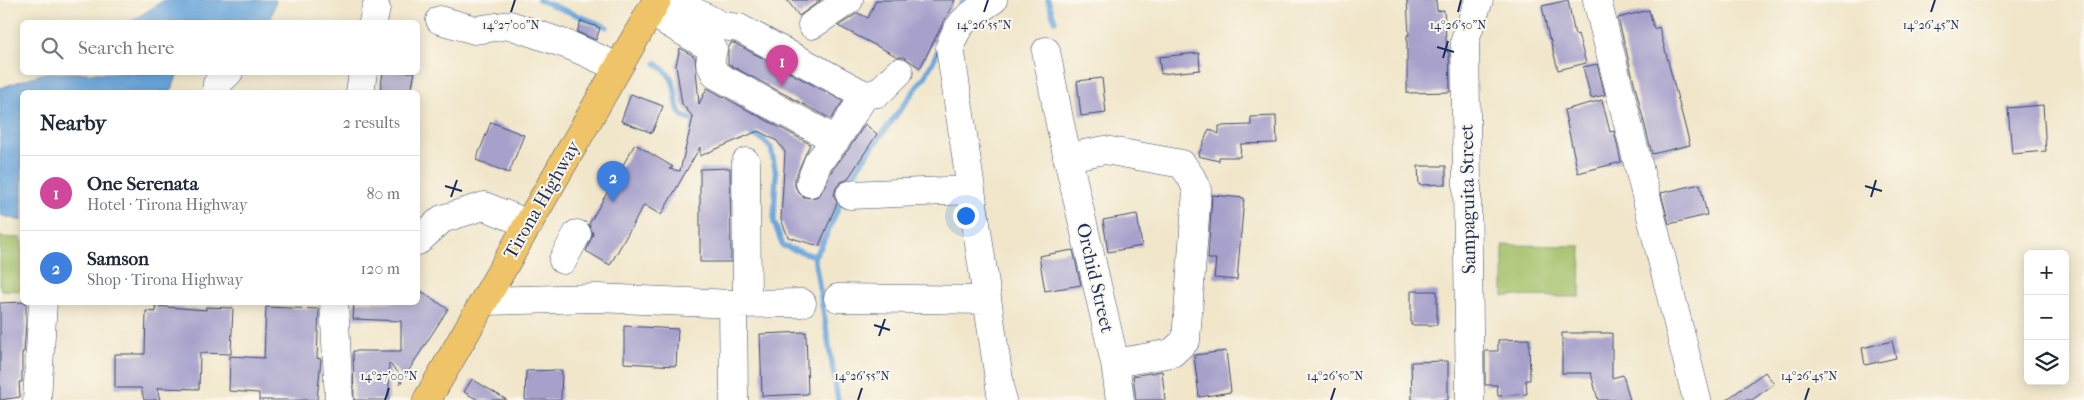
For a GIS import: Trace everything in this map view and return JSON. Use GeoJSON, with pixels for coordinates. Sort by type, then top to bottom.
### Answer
{"type":"FeatureCollection","features":[{"type":"Feature","properties":{"kind":"main road","name":"Tirona Highway"},"geometry":{"type":"LineString","coordinates":[[427,400],[656,4]]}},
{"type":"Feature","properties":{"kind":"street"},"geometry":{"type":"LineString","coordinates":[[812,25],[849,0]]}},
{"type":"Feature","properties":{"kind":"street"},"geometry":{"type":"LineString","coordinates":[[993,0],[958,26],[950,47],[1002,400]]}},
{"type":"Feature","properties":{"kind":"street","name":"Sampaguita Street"},"geometry":{"type":"LineString","coordinates":[[1470,400],[1466,40],[1479,0]]}},
{"type":"Feature","properties":{"kind":"street"},"geometry":{"type":"LineString","coordinates":[[1597,0],[1697,400]]}},
{"type":"Feature","properties":{"kind":"street"},"geometry":{"type":"LineString","coordinates":[[656,4],[718,38]]}},
{"type":"Feature","properties":{"kind":"street"},"geometry":{"type":"LineString","coordinates":[[440,20],[475,30],[510,26],[571,46],[618,67]]}},
{"type":"Feature","properties":{"kind":"street"},"geometry":{"type":"LineString","coordinates":[[836,140],[716,75],[710,63],[718,38],[739,28],[864,95],[878,93],[898,72]]}},
{"type":"Feature","properties":{"kind":"street","name":"Orchid Street"},"geometry":{"type":"LineString","coordinates":[[1046,51],[1067,157],[1115,363],[1120,400]]}},
{"type":"Feature","properties":{"kind":"street"},"geometry":{"type":"LineString","coordinates":[[216,90],[218,84],[227,75]]}},
{"type":"Feature","properties":{"kind":"street"},"geometry":{"type":"LineString","coordinates":[[810,182],[818,162],[836,140],[864,95]]}},
{"type":"Feature","properties":{"kind":"street"},"geometry":{"type":"LineString","coordinates":[[1067,157],[1105,150],[1182,164],[1197,190],[1186,340],[1172,353],[1115,363]]}},
{"type":"Feature","properties":{"kind":"street"},"geometry":{"type":"LineString","coordinates":[[734,400],[746,162]]}},
{"type":"Feature","properties":{"kind":"street"},"geometry":{"type":"LineString","coordinates":[[850,195],[971,190]]}},
{"type":"Feature","properties":{"kind":"street"},"geometry":{"type":"LineString","coordinates":[[420,239],[442,220],[484,206],[529,224]]}},
{"type":"Feature","properties":{"kind":"street"},"geometry":{"type":"LineString","coordinates":[[563,260],[577,234]]}},
{"type":"Feature","properties":{"kind":"street"},"geometry":{"type":"LineString","coordinates":[[485,301],[597,298],[740,304],[802,303]]}},
{"type":"Feature","properties":{"kind":"street"},"geometry":{"type":"LineString","coordinates":[[838,298],[987,300]]}},
{"type":"Feature","properties":{"kind":"street"},"geometry":{"type":"LineString","coordinates":[[37,400],[43,305]]}},
{"type":"Feature","properties":{"kind":"street"},"geometry":{"type":"LineString","coordinates":[[334,305],[339,400]]}},
{"type":"Feature","properties":{"kind":"green space"},"geometry":{"type":"Polygon","coordinates":[[[0,237],[20,238],[20,291],[0,290],[0,237]]]}},
{"type":"Feature","properties":{"kind":"green space"},"geometry":{"type":"Polygon","coordinates":[[[1503,245],[1581,246],[1580,297],[1503,296],[1503,245]]]}},
{"type":"Feature","properties":{"kind":"water"},"geometry":{"type":"Polygon","coordinates":[[[164,0],[276,0],[271,20],[134,20],[164,0]]]}},
{"type":"Feature","properties":{"kind":"water"},"geometry":{"type":"Polygon","coordinates":[[[38,75],[177,75],[172,90],[20,90],[20,220],[0,215],[0,88],[38,75]]]}},
{"type":"Feature","properties":{"kind":"building"},"geometry":{"type":"Polygon","coordinates":[[[787,0],[821,0],[799,16],[787,0]]]}},
{"type":"Feature","properties":{"kind":"building"},"geometry":{"type":"Polygon","coordinates":[[[876,0],[955,0],[920,68],[904,57],[898,57],[838,26],[858,13],[868,18],[876,0]]]}},
{"type":"Feature","properties":{"kind":"building"},"geometry":{"type":"Polygon","coordinates":[[[1407,0],[1436,0],[1437,11],[1444,10],[1447,52],[1449,52],[1450,92],[1407,93],[1407,35],[1409,35],[1407,0]]]}},
{"type":"Feature","properties":{"kind":"building"},"geometry":{"type":"Polygon","coordinates":[[[1568,0],[1575,35],[1578,34],[1586,63],[1558,70],[1542,6],[1568,0]]]}},
{"type":"Feature","properties":{"kind":"building"},"geometry":{"type":"Polygon","coordinates":[[[1649,10],[1654,29],[1659,27],[1690,145],[1652,154],[1618,18],[1649,10]]]}},
{"type":"Feature","properties":{"kind":"building"},"geometry":{"type":"Polygon","coordinates":[[[581,21],[600,28],[596,40],[577,32],[581,21]]]}},
{"type":"Feature","properties":{"kind":"building"},"geometry":{"type":"Polygon","coordinates":[[[731,43],[843,101],[831,119],[728,64],[728,49],[731,43]]]}},
{"type":"Feature","properties":{"kind":"building"},"geometry":{"type":"Polygon","coordinates":[[[680,48],[695,57],[699,104],[707,88],[810,144],[795,178],[795,186],[804,197],[813,198],[820,195],[832,170],[865,124],[877,134],[847,180],[841,182],[836,188],[834,196],[837,203],[819,246],[788,237],[781,219],[785,152],[777,141],[758,131],[700,156],[700,147],[661,215],[644,205],[610,265],[586,251],[593,234],[589,224],[635,144],[673,167],[669,169],[680,171],[693,117],[682,104],[676,65],[680,48]]]}},
{"type":"Feature","properties":{"kind":"building"},"geometry":{"type":"Polygon","coordinates":[[[1199,53],[1200,70],[1161,74],[1159,57],[1199,53]]]}},
{"type":"Feature","properties":{"kind":"building"},"geometry":{"type":"Polygon","coordinates":[[[1597,64],[1605,95],[1591,98],[1583,67],[1597,64]]]}},
{"type":"Feature","properties":{"kind":"building"},"geometry":{"type":"Polygon","coordinates":[[[383,75],[414,75],[411,90],[380,90],[383,75]]]}},
{"type":"Feature","properties":{"kind":"building"},"geometry":{"type":"Polygon","coordinates":[[[1102,78],[1106,113],[1081,116],[1077,81],[1102,78]]]}},
{"type":"Feature","properties":{"kind":"building"},"geometry":{"type":"Polygon","coordinates":[[[631,94],[663,106],[652,133],[621,121],[631,94]]]}},
{"type":"Feature","properties":{"kind":"building"},"geometry":{"type":"Polygon","coordinates":[[[1602,100],[1610,132],[1614,131],[1621,162],[1578,173],[1564,110],[1602,100]]]}},
{"type":"Feature","properties":{"kind":"building"},"geometry":{"type":"Polygon","coordinates":[[[2043,105],[2046,151],[2012,154],[2008,108],[2043,105]]]}},
{"type":"Feature","properties":{"kind":"building"},"geometry":{"type":"Polygon","coordinates":[[[1276,116],[1277,143],[1241,144],[1240,157],[1219,157],[1219,161],[1198,156],[1209,129],[1219,134],[1219,126],[1251,125],[1251,117],[1276,116]]]}},
{"type":"Feature","properties":{"kind":"building"},"geometry":{"type":"Polygon","coordinates":[[[491,122],[524,135],[509,173],[476,160],[491,122]]]}},
{"type":"Feature","properties":{"kind":"building"},"geometry":{"type":"Polygon","coordinates":[[[1418,166],[1446,166],[1446,184],[1419,185],[1418,166]]]}},
{"type":"Feature","properties":{"kind":"building"},"geometry":{"type":"Polygon","coordinates":[[[730,168],[731,262],[700,262],[700,169],[730,168]]]}},
{"type":"Feature","properties":{"kind":"building"},"geometry":{"type":"Polygon","coordinates":[[[1700,184],[1707,215],[1669,224],[1661,193],[1700,184]]]}},
{"type":"Feature","properties":{"kind":"building"},"geometry":{"type":"Polygon","coordinates":[[[1212,195],[1244,198],[1237,280],[1214,278],[1216,259],[1208,259],[1212,195]]]}},
{"type":"Feature","properties":{"kind":"building"},"geometry":{"type":"Polygon","coordinates":[[[1137,214],[1142,246],[1108,252],[1103,220],[1137,214]]]}},
{"type":"Feature","properties":{"kind":"building"},"geometry":{"type":"Polygon","coordinates":[[[1073,250],[1081,285],[1045,291],[1039,256],[1073,250]]]}},
{"type":"Feature","properties":{"kind":"building"},"geometry":{"type":"Polygon","coordinates":[[[420,290],[448,309],[400,384],[400,374],[389,363],[389,400],[354,400],[353,351],[401,351],[401,321],[353,319],[354,305],[420,305],[420,290]]]}},
{"type":"Feature","properties":{"kind":"building"},"geometry":{"type":"Polygon","coordinates":[[[1411,291],[1437,291],[1437,325],[1411,325],[1411,291]]]}},
{"type":"Feature","properties":{"kind":"building"},"geometry":{"type":"Polygon","coordinates":[[[20,302],[20,305],[26,305],[26,323],[24,352],[22,352],[22,382],[19,382],[20,397],[0,400],[0,303],[20,302]]]}},
{"type":"Feature","properties":{"kind":"building"},"geometry":{"type":"Polygon","coordinates":[[[155,306],[206,310],[206,307],[233,308],[231,354],[200,353],[199,389],[157,388],[160,400],[144,400],[141,388],[115,388],[115,354],[145,354],[146,311],[156,312],[155,306]]]}},
{"type":"Feature","properties":{"kind":"building"},"geometry":{"type":"Polygon","coordinates":[[[266,307],[319,309],[317,358],[321,359],[317,400],[259,400],[259,393],[229,391],[230,356],[264,358],[266,307]]]}},
{"type":"Feature","properties":{"kind":"building"},"geometry":{"type":"Polygon","coordinates":[[[624,326],[678,329],[676,366],[624,363],[624,326]]]}},
{"type":"Feature","properties":{"kind":"building"},"geometry":{"type":"Polygon","coordinates":[[[806,332],[808,394],[762,396],[760,334],[806,332]]]}},
{"type":"Feature","properties":{"kind":"building"},"geometry":{"type":"Polygon","coordinates":[[[1562,333],[1612,333],[1612,378],[1623,375],[1630,400],[1598,400],[1591,373],[1562,373],[1562,333]]]}},
{"type":"Feature","properties":{"kind":"building"},"geometry":{"type":"Polygon","coordinates":[[[1529,339],[1530,380],[1526,380],[1527,394],[1498,396],[1497,385],[1485,385],[1485,351],[1498,351],[1498,340],[1529,339]]]}},
{"type":"Feature","properties":{"kind":"building"},"geometry":{"type":"Polygon","coordinates":[[[1892,341],[1896,358],[1865,365],[1862,348],[1892,341]]]}},
{"type":"Feature","properties":{"kind":"building"},"geometry":{"type":"Polygon","coordinates":[[[1226,351],[1231,392],[1199,397],[1194,355],[1226,351]]]}},
{"type":"Feature","properties":{"kind":"building"},"geometry":{"type":"Polygon","coordinates":[[[1448,361],[1448,400],[1412,400],[1411,362],[1448,361]]]}},
{"type":"Feature","properties":{"kind":"building"},"geometry":{"type":"Polygon","coordinates":[[[562,370],[561,400],[525,400],[526,371],[562,370]]]}},
{"type":"Feature","properties":{"kind":"building"},"geometry":{"type":"Polygon","coordinates":[[[1162,371],[1165,400],[1136,400],[1133,376],[1162,371]]]}},
{"type":"Feature","properties":{"kind":"building"},"geometry":{"type":"Polygon","coordinates":[[[1765,372],[1774,384],[1752,400],[1726,400],[1765,372]]]}},
{"type":"Feature","properties":{"kind":"building"},"geometry":{"type":"Polygon","coordinates":[[[472,379],[507,400],[478,400],[464,392],[472,379]]]}},
{"type":"Feature","properties":{"kind":"waterway"},"geometry":{"type":"LineString","coordinates":[[539,0],[607,27]]}},
{"type":"Feature","properties":{"kind":"waterway"},"geometry":{"type":"LineString","coordinates":[[958,12],[963,0]]}},
{"type":"Feature","properties":{"kind":"waterway"},"geometry":{"type":"LineString","coordinates":[[1048,0],[1055,21]]}},
{"type":"Feature","properties":{"kind":"waterway"},"geometry":{"type":"LineString","coordinates":[[848,187],[859,165],[926,75],[940,47]]}},
{"type":"Feature","properties":{"kind":"waterway"},"geometry":{"type":"LineString","coordinates":[[656,63],[672,80],[679,112],[690,120],[700,122]]}},
{"type":"Feature","properties":{"kind":"waterway"},"geometry":{"type":"LineString","coordinates":[[745,131],[762,139],[771,148],[776,174],[774,222],[783,246],[814,256],[821,247],[843,197]]}},
{"type":"Feature","properties":{"kind":"waterway"},"geometry":{"type":"LineString","coordinates":[[814,256],[838,400]]}},
{"type":"Feature","properties":{"kind":"place","name":"One Serenata"},"geometry":{"type":"Point","coordinates":[782,86]}},
{"type":"Feature","properties":{"kind":"place","name":"Samson"},"geometry":{"type":"Point","coordinates":[613,202]}}]}
